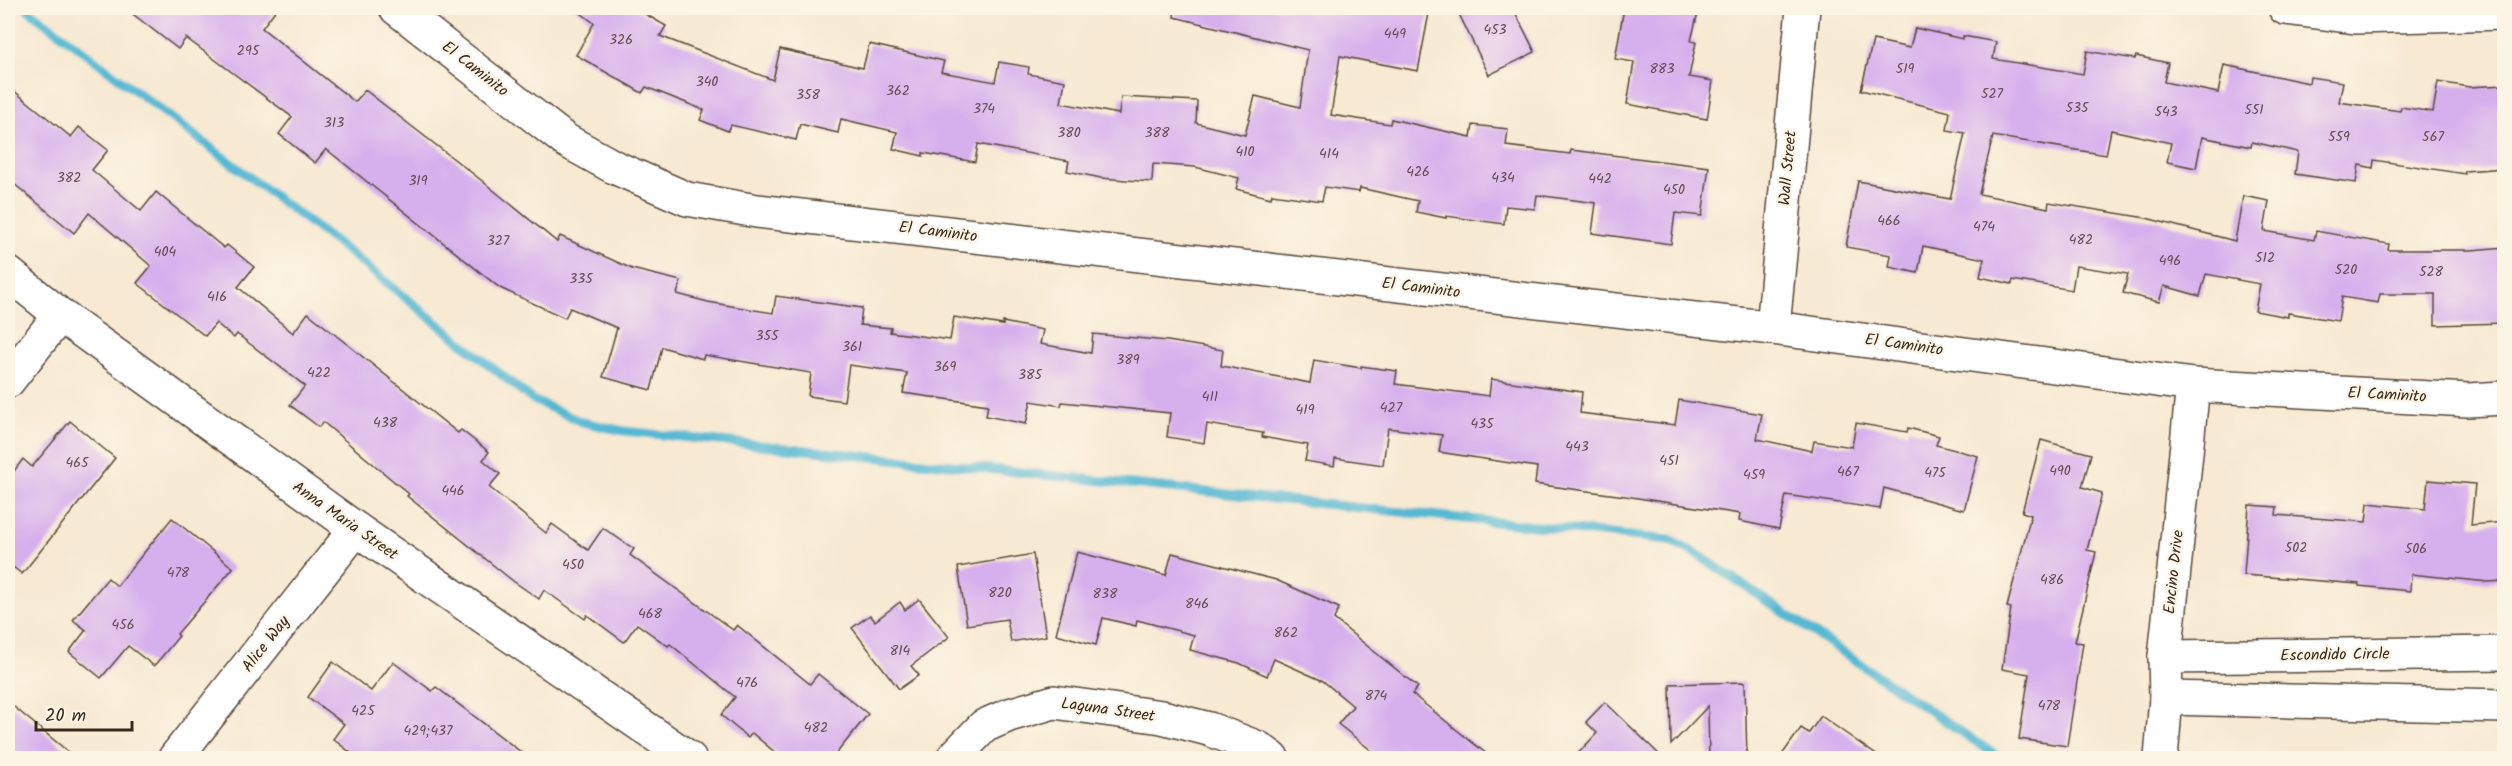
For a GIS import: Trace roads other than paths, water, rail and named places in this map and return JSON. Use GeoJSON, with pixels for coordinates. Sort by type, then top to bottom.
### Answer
{"type":"FeatureCollection","features":[{"type":"Feature","properties":{"kind":"street","name":"El Caminito"},"geometry":{"type":"LineString","coordinates":[[396,8],[565,140],[614,167],[687,199],[757,212],[1773,328],[2193,385],[2468,400],[2505,398]]}},
{"type":"Feature","properties":{"kind":"street","name":"Wall Street"},"geometry":{"type":"LineString","coordinates":[[1773,328],[1803,8]]}},
{"type":"Feature","properties":{"kind":"street"},"geometry":{"type":"LineString","coordinates":[[2285,8],[2355,17],[2505,14]]}},
{"type":"Feature","properties":{"kind":"street","name":"Anna Maria Street"},"geometry":{"type":"LineString","coordinates":[[8,273],[60,315],[356,529],[689,759]]}},
{"type":"Feature","properties":{"kind":"street"},"geometry":{"type":"LineString","coordinates":[[8,381],[60,315]]}},
{"type":"Feature","properties":{"kind":"street","name":"Encino Drive"},"geometry":{"type":"LineString","coordinates":[[2161,759],[2166,698],[2165,657],[2193,385]]}},
{"type":"Feature","properties":{"kind":"street","name":"Alice Way"},"geometry":{"type":"LineString","coordinates":[[175,759],[356,529]]}},
{"type":"Feature","properties":{"kind":"street","name":"Escondido Circle"},"geometry":{"type":"LineString","coordinates":[[2165,657],[2505,653]]}},
{"type":"Feature","properties":{"kind":"street"},"geometry":{"type":"LineString","coordinates":[[2166,698],[2505,706]]}},
{"type":"Feature","properties":{"kind":"street","name":"Laguna Street"},"geometry":{"type":"LineString","coordinates":[[953,759],[984,726],[1009,715],[1054,702],[1162,717],[1209,729],[1258,748],[1272,759]]}},
{"type":"Feature","properties":{"kind":"waterway"},"geometry":{"type":"LineString","coordinates":[[26,8],[351,254],[533,400],[582,422],[624,431],[1669,540],[1697,554],[2000,758]]}}]}
